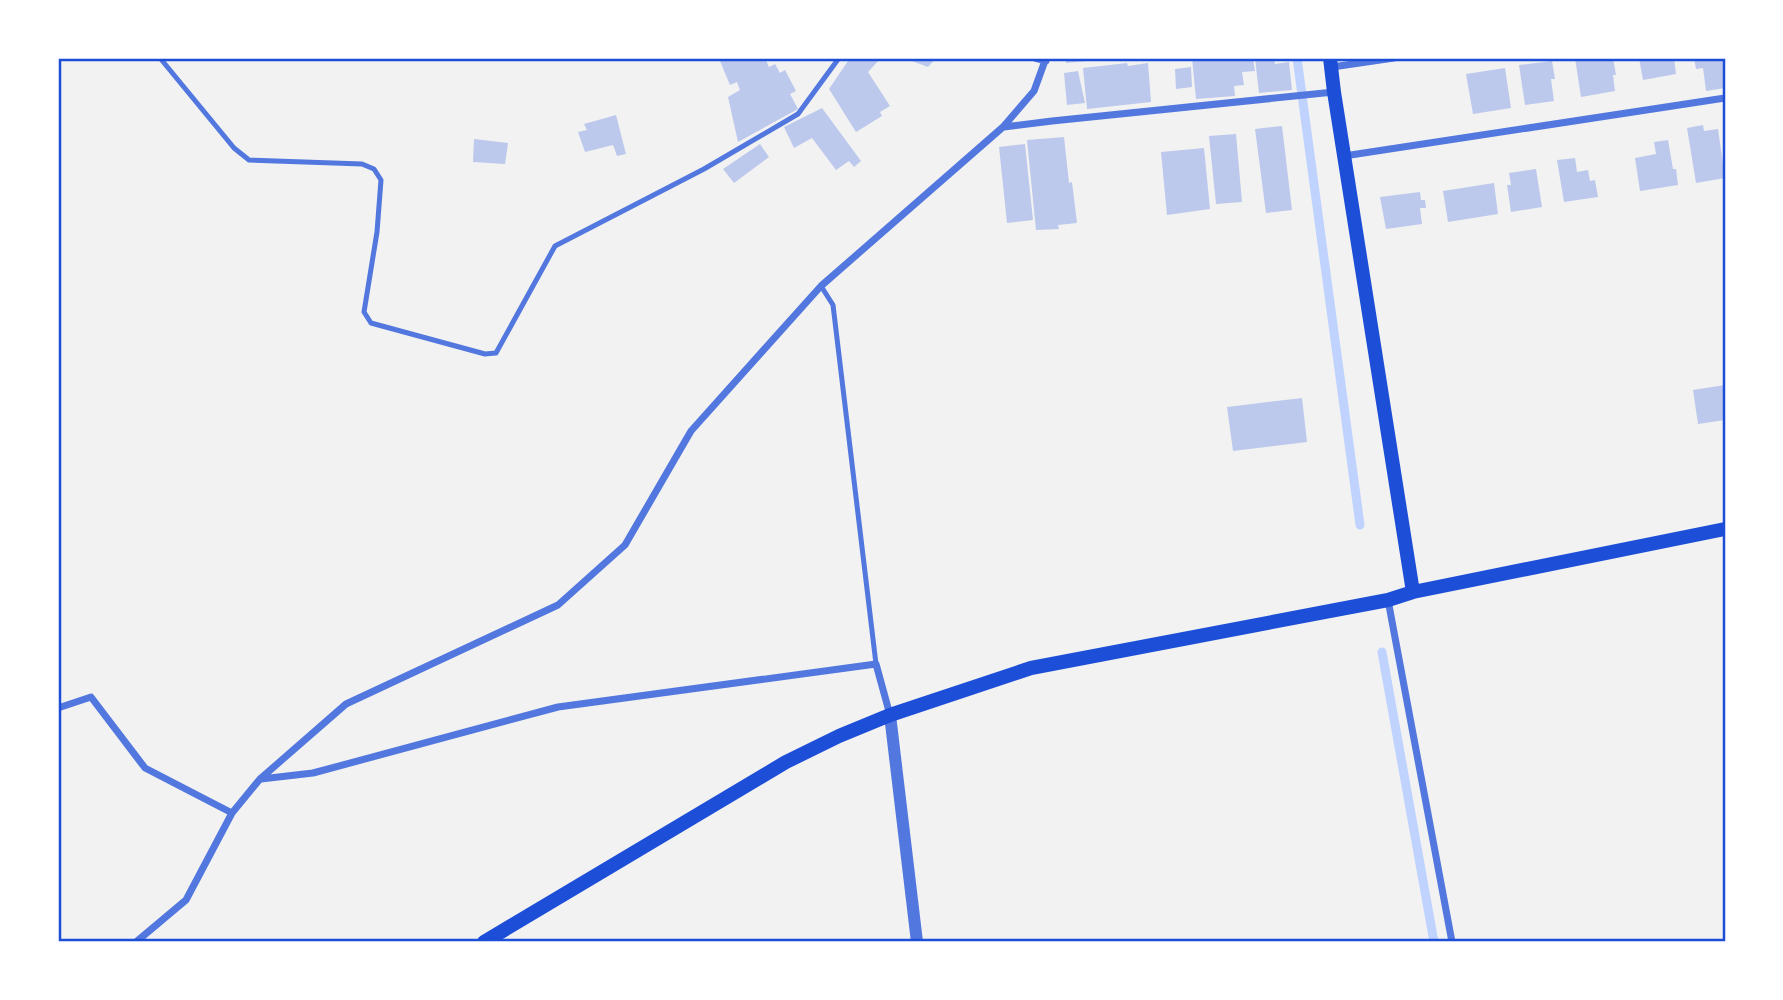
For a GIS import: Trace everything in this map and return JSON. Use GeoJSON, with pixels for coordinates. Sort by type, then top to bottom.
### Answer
{"type":"FeatureCollection","features":[{"type":"Feature","properties":{"kind":"main road"},"geometry":{"type":"LineString","coordinates":[[1331,62],[1413,592]]}},
{"type":"Feature","properties":{"kind":"main road"},"geometry":{"type":"LineString","coordinates":[[484,942],[786,762],[890,715],[1031,668],[1388,600],[1413,592],[1725,529]]}},
{"type":"Feature","properties":{"kind":"street"},"geometry":{"type":"LineString","coordinates":[[136,942],[186,900],[232,813],[260,779],[346,704],[558,605],[625,545],[691,431],[821,286],[1003,127],[1034,91],[1046,59],[1035,58]]}},
{"type":"Feature","properties":{"kind":"street"},"geometry":{"type":"LineString","coordinates":[[1331,62],[1394,58]]}},
{"type":"Feature","properties":{"kind":"street"},"geometry":{"type":"LineString","coordinates":[[1003,127],[1334,92]]}},
{"type":"Feature","properties":{"kind":"street"},"geometry":{"type":"LineString","coordinates":[[1344,156],[1725,98]]}},
{"type":"Feature","properties":{"kind":"street"},"geometry":{"type":"LineString","coordinates":[[1388,600],[1452,942]]}},
{"type":"Feature","properties":{"kind":"street"},"geometry":{"type":"LineString","coordinates":[[260,779],[313,773],[558,707],[876,664],[890,715],[917,942]]}},
{"type":"Feature","properties":{"kind":"street"},"geometry":{"type":"LineString","coordinates":[[58,708],[91,697],[145,768],[232,813]]}},
{"type":"Feature","properties":{"kind":"lane"},"geometry":{"type":"LineString","coordinates":[[159,58],[234,148],[249,160],[362,164],[374,169],[381,180],[377,232],[364,312],[371,323],[485,354],[496,352],[555,246],[704,169],[798,114],[839,58]]}},
{"type":"Feature","properties":{"kind":"lane"},"geometry":{"type":"LineString","coordinates":[[821,286],[833,305],[876,664]]}},
{"type":"Feature","properties":{"kind":"building"},"geometry":{"type":"Polygon","coordinates":[[[727,58],[765,58],[769,67],[775,64],[780,73],[785,70],[796,91],[790,94],[798,109],[738,142],[728,97],[740,90],[737,82],[730,85],[720,61],[727,58]]]}},
{"type":"Feature","properties":{"kind":"building"},"geometry":{"type":"Polygon","coordinates":[[[850,58],[881,58],[868,72],[890,106],[880,112],[882,116],[856,132],[829,89],[850,58]]]}},
{"type":"Feature","properties":{"kind":"building"},"geometry":{"type":"Polygon","coordinates":[[[904,58],[936,58],[928,67],[904,58]]]}},
{"type":"Feature","properties":{"kind":"building"},"geometry":{"type":"Polygon","coordinates":[[[1066,58],[1088,58],[1088,61],[1066,63],[1066,58]]]}},
{"type":"Feature","properties":{"kind":"building"},"geometry":{"type":"Polygon","coordinates":[[[1192,58],[1253,58],[1255,71],[1242,72],[1244,85],[1234,86],[1235,96],[1196,99],[1192,58]]]}},
{"type":"Feature","properties":{"kind":"building"},"geometry":{"type":"Polygon","coordinates":[[[1255,58],[1274,58],[1275,64],[1289,62],[1292,90],[1259,93],[1255,58]]]}},
{"type":"Feature","properties":{"kind":"building"},"geometry":{"type":"Polygon","coordinates":[[[1575,58],[1613,58],[1615,91],[1581,97],[1575,58]]]}},
{"type":"Feature","properties":{"kind":"building"},"geometry":{"type":"Polygon","coordinates":[[[1639,58],[1674,58],[1676,74],[1643,80],[1639,58]]]}},
{"type":"Feature","properties":{"kind":"building"},"geometry":{"type":"Polygon","coordinates":[[[1694,58],[1725,58],[1725,88],[1706,91],[1703,68],[1696,69],[1694,58]]]}},
{"type":"Feature","properties":{"kind":"building"},"geometry":{"type":"Polygon","coordinates":[[[1552,61],[1554,101],[1525,105],[1519,65],[1552,61]]]}},
{"type":"Feature","properties":{"kind":"building"},"geometry":{"type":"Polygon","coordinates":[[[1127,63],[1128,66],[1148,63],[1151,102],[1087,109],[1083,68],[1127,63]]]}},
{"type":"Feature","properties":{"kind":"building"},"geometry":{"type":"Polygon","coordinates":[[[1191,67],[1192,87],[1176,89],[1175,69],[1191,67]]]}},
{"type":"Feature","properties":{"kind":"building"},"geometry":{"type":"Polygon","coordinates":[[[1505,68],[1511,108],[1473,114],[1466,74],[1505,68]]]}},
{"type":"Feature","properties":{"kind":"building"},"geometry":{"type":"Polygon","coordinates":[[[1078,71],[1085,103],[1067,105],[1064,73],[1078,71]]]}},
{"type":"Feature","properties":{"kind":"building"},"geometry":{"type":"Polygon","coordinates":[[[822,108],[861,161],[854,167],[849,161],[836,170],[812,138],[794,148],[784,127],[822,108]]]}},
{"type":"Feature","properties":{"kind":"building"},"geometry":{"type":"Polygon","coordinates":[[[616,115],[626,154],[617,156],[613,145],[585,152],[578,132],[587,130],[584,124],[616,115]]]}},
{"type":"Feature","properties":{"kind":"building"},"geometry":{"type":"Polygon","coordinates":[[[1703,125],[1704,131],[1718,129],[1725,178],[1696,183],[1687,128],[1703,125]]]}},
{"type":"Feature","properties":{"kind":"building"},"geometry":{"type":"Polygon","coordinates":[[[1282,126],[1292,210],[1266,213],[1255,129],[1282,126]]]}},
{"type":"Feature","properties":{"kind":"building"},"geometry":{"type":"Polygon","coordinates":[[[1236,134],[1242,202],[1216,204],[1209,136],[1236,134]]]}},
{"type":"Feature","properties":{"kind":"building"},"geometry":{"type":"Polygon","coordinates":[[[1064,137],[1077,223],[1058,225],[1059,229],[1036,230],[1027,140],[1064,137]]]}},
{"type":"Feature","properties":{"kind":"building"},"geometry":{"type":"Polygon","coordinates":[[[474,139],[508,143],[505,164],[473,162],[474,139]]]}},
{"type":"Feature","properties":{"kind":"building"},"geometry":{"type":"Polygon","coordinates":[[[1668,140],[1678,185],[1640,191],[1635,158],[1656,154],[1654,142],[1668,140]]]}},
{"type":"Feature","properties":{"kind":"building"},"geometry":{"type":"Polygon","coordinates":[[[760,144],[769,157],[734,183],[723,169],[760,144]]]}},
{"type":"Feature","properties":{"kind":"building"},"geometry":{"type":"Polygon","coordinates":[[[1025,144],[1033,220],[1007,223],[999,147],[1025,144]]]}},
{"type":"Feature","properties":{"kind":"building"},"geometry":{"type":"Polygon","coordinates":[[[1204,148],[1210,209],[1167,215],[1161,152],[1204,148]]]}},
{"type":"Feature","properties":{"kind":"building"},"geometry":{"type":"Polygon","coordinates":[[[1575,158],[1577,172],[1588,170],[1590,181],[1595,180],[1598,197],[1564,202],[1557,160],[1575,158]]]}},
{"type":"Feature","properties":{"kind":"building"},"geometry":{"type":"Polygon","coordinates":[[[1536,169],[1542,207],[1511,212],[1507,185],[1511,185],[1509,173],[1536,169]]]}},
{"type":"Feature","properties":{"kind":"building"},"geometry":{"type":"Polygon","coordinates":[[[1494,183],[1498,214],[1448,222],[1443,191],[1494,183]]]}},
{"type":"Feature","properties":{"kind":"building"},"geometry":{"type":"Polygon","coordinates":[[[1420,192],[1426,208],[1420,208],[1422,224],[1386,229],[1380,197],[1420,192]]]}},
{"type":"Feature","properties":{"kind":"building"},"geometry":{"type":"Polygon","coordinates":[[[1725,385],[1725,420],[1698,424],[1693,390],[1725,385]]]}},
{"type":"Feature","properties":{"kind":"building"},"geometry":{"type":"Polygon","coordinates":[[[1302,398],[1307,442],[1233,451],[1227,407],[1302,398]]]}},
{"type":"Feature","properties":{"kind":"waterway"},"geometry":{"type":"LineString","coordinates":[[1297,58],[1360,525]]}},
{"type":"Feature","properties":{"kind":"waterway"},"geometry":{"type":"LineString","coordinates":[[1382,652],[1434,942]]}}]}
